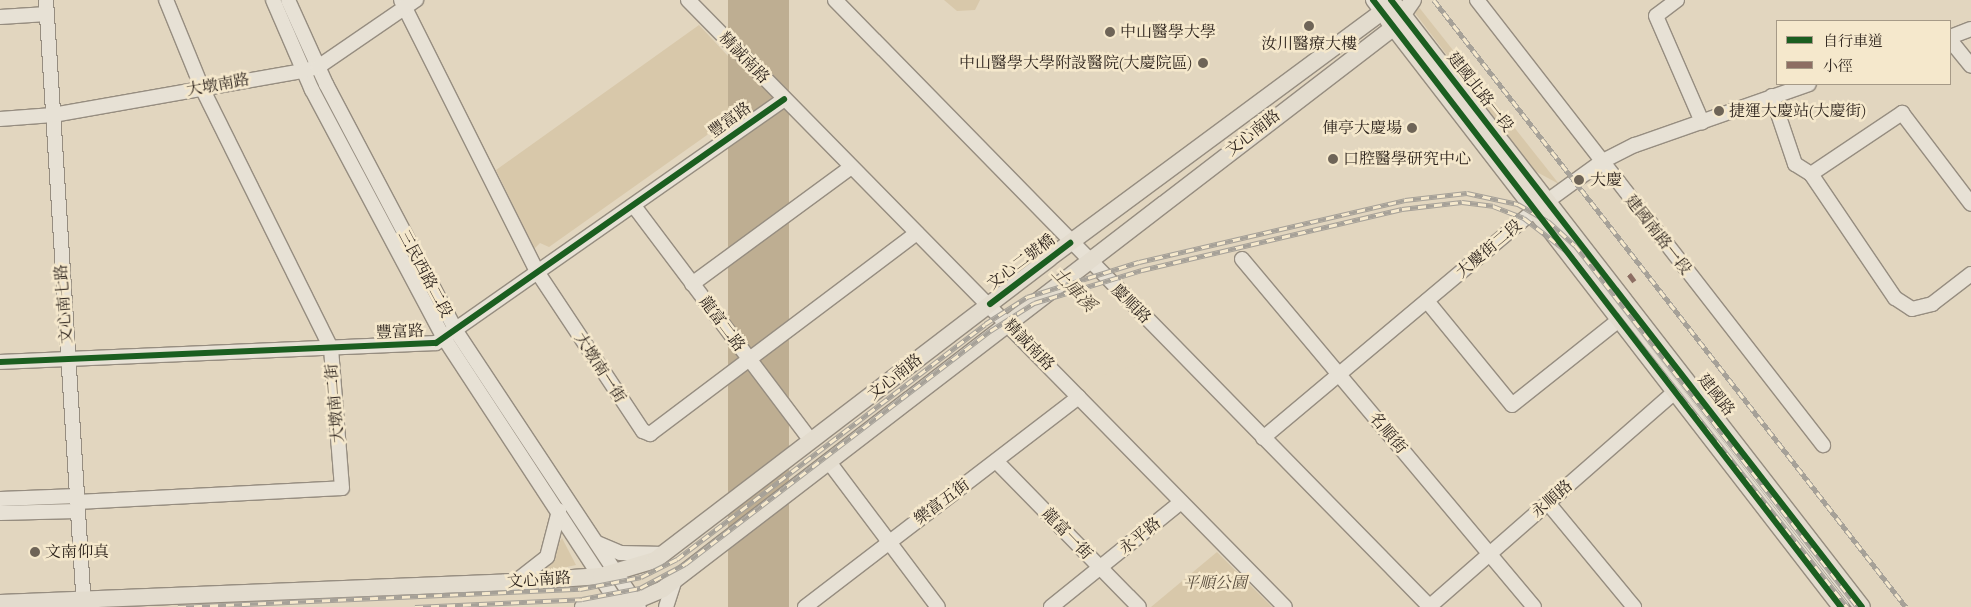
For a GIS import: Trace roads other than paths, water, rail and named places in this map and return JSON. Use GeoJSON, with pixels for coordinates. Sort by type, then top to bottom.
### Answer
{"type":"FeatureCollection","features":[{"type":"Feature","properties":{"kind":"main road","name":"文心南路"},"geometry":{"type":"LineString","coordinates":[[1087,261],[1398,21],[1413,0]]}},
{"type":"Feature","properties":{"kind":"main road","name":"文心南路"},"geometry":{"type":"LineString","coordinates":[[1070,243],[1384,3]]}},
{"type":"Feature","properties":{"kind":"main road","name":"建國北路一段"},"geometry":{"type":"LineString","coordinates":[[1384,3],[1541,206]]}},
{"type":"Feature","properties":{"kind":"main road","name":"建國路"},"geometry":{"type":"LineString","coordinates":[[1541,206],[1619,320],[1841,607]]}},
{"type":"Feature","properties":{"kind":"main road","name":"建國路"},"geometry":{"type":"LineString","coordinates":[[1541,206],[1862,607]]}},
{"type":"Feature","properties":{"kind":"main road","name":"文心二號橋"},"geometry":{"type":"LineString","coordinates":[[990,304],[1070,243]]}},
{"type":"Feature","properties":{"kind":"main road"},"geometry":{"type":"LineString","coordinates":[[1009,323],[1087,261]]}},
{"type":"Feature","properties":{"kind":"main road","name":"文心南路"},"geometry":{"type":"LineString","coordinates":[[0,603],[84,603],[515,582],[609,574],[665,554],[990,304]]}},
{"type":"Feature","properties":{"kind":"main road","name":"文心南路"},"geometry":{"type":"LineString","coordinates":[[583,607],[628,605],[675,580],[1009,323]]}},
{"type":"Feature","properties":{"kind":"street","name":"大墩南二街"},"geometry":{"type":"LineString","coordinates":[[77,503],[342,488],[331,348],[202,88],[166,0]]}},
{"type":"Feature","properties":{"kind":"street","name":"三民西路二段"},"geometry":{"type":"LineString","coordinates":[[273,0],[303,71],[450,334],[559,511],[609,574],[628,605]]}},
{"type":"Feature","properties":{"kind":"street","name":"三民西路二段"},"geometry":{"type":"LineString","coordinates":[[288,0],[318,66],[450,334],[597,543],[609,574]]}},
{"type":"Feature","properties":{"kind":"street","name":"精誠南路"},"geometry":{"type":"LineString","coordinates":[[688,0],[851,167],[1009,323],[1285,607]]}},
{"type":"Feature","properties":{"kind":"street","name":"慶順路"},"geometry":{"type":"LineString","coordinates":[[835,0],[1087,261],[1429,607]]}},
{"type":"Feature","properties":{"kind":"street","name":"建國南路一段"},"geometry":{"type":"LineString","coordinates":[[1477,0],[1601,162],[1823,445]]}},
{"type":"Feature","properties":{"kind":"street"},"geometry":{"type":"LineString","coordinates":[[1677,0],[1656,16],[1702,122]]}},
{"type":"Feature","properties":{"kind":"street","name":"大墩南路"},"geometry":{"type":"LineString","coordinates":[[0,119],[53,115],[303,71],[318,66],[407,3]]}},
{"type":"Feature","properties":{"kind":"street","name":"大墩南一街"},"geometry":{"type":"LineString","coordinates":[[407,3],[538,273],[643,432],[650,434],[917,233]]}},
{"type":"Feature","properties":{"kind":"street"},"geometry":{"type":"LineString","coordinates":[[0,18],[47,7]]}},
{"type":"Feature","properties":{"kind":"street","name":"文心南七路"},"geometry":{"type":"LineString","coordinates":[[47,7],[84,603]]}},
{"type":"Feature","properties":{"kind":"street"},"geometry":{"type":"LineString","coordinates":[[1951,38],[1971,29]]}},
{"type":"Feature","properties":{"kind":"street"},"geometry":{"type":"LineString","coordinates":[[1951,39],[1971,66]]}},
{"type":"Feature","properties":{"kind":"street","name":"大慶街二段"},"geometry":{"type":"LineString","coordinates":[[1263,438],[1541,206],[1601,162],[1702,122],[1806,85]]}},
{"type":"Feature","properties":{"kind":"street"},"geometry":{"type":"LineString","coordinates":[[1772,96],[1796,164],[1811,174],[1895,298],[1912,310],[1932,304],[1971,274]]}},
{"type":"Feature","properties":{"kind":"street","name":"豐富路"},"geometry":{"type":"LineString","coordinates":[[0,362],[430,344],[450,334],[784,99]]}},
{"type":"Feature","properties":{"kind":"street"},"geometry":{"type":"LineString","coordinates":[[1811,174],[1902,113],[1971,204]]}},
{"type":"Feature","properties":{"kind":"street"},"geometry":{"type":"LineString","coordinates":[[692,284],[851,167]]}},
{"type":"Feature","properties":{"kind":"street","name":"龍富二路"},"geometry":{"type":"LineString","coordinates":[[634,206],[811,441]]}},
{"type":"Feature","properties":{"kind":"street","name":"名順街"},"geometry":{"type":"LineString","coordinates":[[1242,259],[1534,607]]}},
{"type":"Feature","properties":{"kind":"street"},"geometry":{"type":"LineString","coordinates":[[1427,301],[1512,405],[1619,320]]}},
{"type":"Feature","properties":{"kind":"street","name":"永順路"},"geometry":{"type":"LineString","coordinates":[[1429,607],[1675,392]]}},
{"type":"Feature","properties":{"kind":"street","name":"樂富五街"},"geometry":{"type":"LineString","coordinates":[[805,607],[1079,397]]}},
{"type":"Feature","properties":{"kind":"street","name":"龍富一街"},"geometry":{"type":"LineString","coordinates":[[996,461],[1139,607]]}},
{"type":"Feature","properties":{"kind":"street"},"geometry":{"type":"LineString","coordinates":[[829,462],[938,607]]}},
{"type":"Feature","properties":{"kind":"street"},"geometry":{"type":"LineString","coordinates":[[0,499],[77,503]]}},
{"type":"Feature","properties":{"kind":"street","name":"永平路"},"geometry":{"type":"LineString","coordinates":[[1051,607],[1181,502]]}},
{"type":"Feature","properties":{"kind":"street"},"geometry":{"type":"LineString","coordinates":[[0,513],[77,503]]}},
{"type":"Feature","properties":{"kind":"street"},"geometry":{"type":"LineString","coordinates":[[1548,503],[1634,607]]}},
{"type":"Feature","properties":{"kind":"street"},"geometry":{"type":"LineString","coordinates":[[515,582],[547,557],[559,511]]}},
{"type":"Feature","properties":{"kind":"street"},"geometry":{"type":"LineString","coordinates":[[597,543],[620,553],[665,554]]}},
{"type":"Feature","properties":{"kind":"street"},"geometry":{"type":"LineString","coordinates":[[666,607],[675,580]]}},
{"type":"Feature","properties":{"kind":"water"},"geometry":{"type":"Polygon","coordinates":[[[728,0],[789,0],[789,607],[728,607],[728,0]]]}},
{"type":"Feature","properties":{"kind":"railway"},"geometry":{"type":"LineString","coordinates":[[1434,0],[1906,607]]}},
{"type":"Feature","properties":{"kind":"railway"},"geometry":{"type":"LineString","coordinates":[[178,607],[580,589],[641,577],[677,559],[985,324],[1027,297],[1139,262],[1405,200],[1467,193],[1518,204],[1548,221],[1575,245],[1858,607]]}},
{"type":"Feature","properties":{"kind":"railway"},"geometry":{"type":"LineString","coordinates":[[415,607],[582,599],[640,588],[685,564],[990,331],[1034,303],[1142,270],[1402,209],[1462,202],[1493,206],[1524,218],[1568,252],[1847,607]]}},
{"type":"Feature","properties":{"kind":"place","name":"汝川醫療大樓"},"geometry":{"type":"Point","coordinates":[1309,26]}},
{"type":"Feature","properties":{"kind":"place","name":"中山醫學大學"},"geometry":{"type":"Point","coordinates":[1110,32]}},
{"type":"Feature","properties":{"kind":"place","name":"中山醫學大學附設醫院(大慶院區)"},"geometry":{"type":"Point","coordinates":[1203,63]}},
{"type":"Feature","properties":{"kind":"place","name":"捷運大慶站(大慶街)"},"geometry":{"type":"Point","coordinates":[1719,111]}},
{"type":"Feature","properties":{"kind":"place","name":"俥亭大慶場"},"geometry":{"type":"Point","coordinates":[1412,128]}},
{"type":"Feature","properties":{"kind":"place","name":"口腔醫學研究中心"},"geometry":{"type":"Point","coordinates":[1333,159]}},
{"type":"Feature","properties":{"kind":"place","name":"大慶"},"geometry":{"type":"Point","coordinates":[1579,180]}},
{"type":"Feature","properties":{"kind":"place","name":"文南仰真"},"geometry":{"type":"Point","coordinates":[35,552]}},
{"type":"Feature","properties":{"kind":"water label","name":"土庫溪"},"geometry":{"type":"Point","coordinates":[1073,290]}},
{"type":"Feature","properties":{"kind":"park label","name":"平順公園"},"geometry":{"type":"Point","coordinates":[1215,583]}}]}
